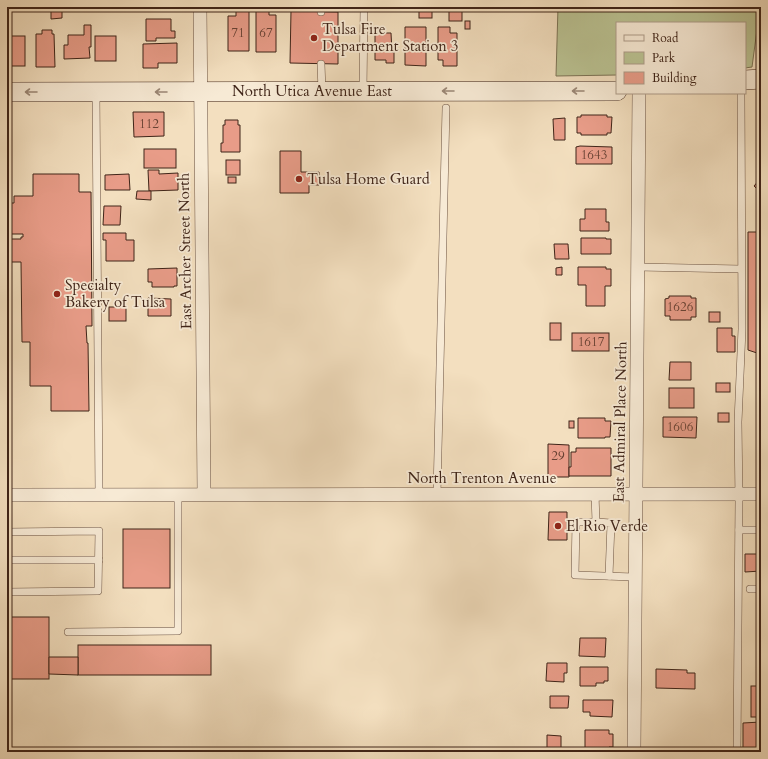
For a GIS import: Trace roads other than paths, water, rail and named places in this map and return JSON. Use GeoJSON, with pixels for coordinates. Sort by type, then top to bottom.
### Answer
{"type":"FeatureCollection","features":[{"type":"Feature","properties":{"kind":"main road","name":"North Utica Avenue East"},"geometry":{"type":"LineString","coordinates":[[7,92],[616,91]]}},
{"type":"Feature","properties":{"kind":"street","name":"East Archer Street North"},"geometry":{"type":"LineString","coordinates":[[200,7],[204,494]]}},
{"type":"Feature","properties":{"kind":"street","name":"East Admiral Place North"},"geometry":{"type":"LineString","coordinates":[[634,752],[634,577],[639,94]]}},
{"type":"Feature","properties":{"kind":"street","name":"North Trenton Avenue"},"geometry":{"type":"LineString","coordinates":[[7,495],[761,494]]}},
{"type":"Feature","properties":{"kind":"lane"},"geometry":{"type":"LineString","coordinates":[[363,91],[364,7]]}},
{"type":"Feature","properties":{"kind":"lane"},"geometry":{"type":"LineString","coordinates":[[322,64],[322,91]]}},
{"type":"Feature","properties":{"kind":"lane"},"geometry":{"type":"LineString","coordinates":[[737,752],[739,530],[738,422],[742,329],[741,269],[754,82]]}},
{"type":"Feature","properties":{"kind":"lane"},"geometry":{"type":"LineString","coordinates":[[96,92],[99,495]]}},
{"type":"Feature","properties":{"kind":"lane"},"geometry":{"type":"LineString","coordinates":[[437,494],[446,108]]}},
{"type":"Feature","properties":{"kind":"lane"},"geometry":{"type":"LineString","coordinates":[[638,266],[741,269]]}},
{"type":"Feature","properties":{"kind":"lane"},"geometry":{"type":"LineString","coordinates":[[68,632],[178,631],[178,494]]}},
{"type":"Feature","properties":{"kind":"lane"},"geometry":{"type":"LineString","coordinates":[[595,494],[596,522]]}},
{"type":"Feature","properties":{"kind":"lane"},"geometry":{"type":"LineString","coordinates":[[609,576],[611,522],[576,522],[575,575],[634,577]]}},
{"type":"Feature","properties":{"kind":"lane"},"geometry":{"type":"LineString","coordinates":[[739,530],[761,530]]}},
{"type":"Feature","properties":{"kind":"lane"},"geometry":{"type":"LineString","coordinates":[[7,532],[99,531],[98,591],[7,592]]}},
{"type":"Feature","properties":{"kind":"lane"},"geometry":{"type":"LineString","coordinates":[[7,560],[98,560]]}},
{"type":"Feature","properties":{"kind":"lane"},"geometry":{"type":"LineString","coordinates":[[750,589],[761,589]]}},
{"type":"Feature","properties":{"kind":"place","name":"Tulsa Fire Department Station 3"},"geometry":{"type":"Point","coordinates":[314,38]}},
{"type":"Feature","properties":{"kind":"place","name":"Tulsa Home Guard"},"geometry":{"type":"Point","coordinates":[299,179]}},
{"type":"Feature","properties":{"kind":"place","name":"Specialty Bakery of Tulsa"},"geometry":{"type":"Point","coordinates":[57,294]}},
{"type":"Feature","properties":{"kind":"place","name":"El Rio Verde"},"geometry":{"type":"Point","coordinates":[558,526]}}]}
